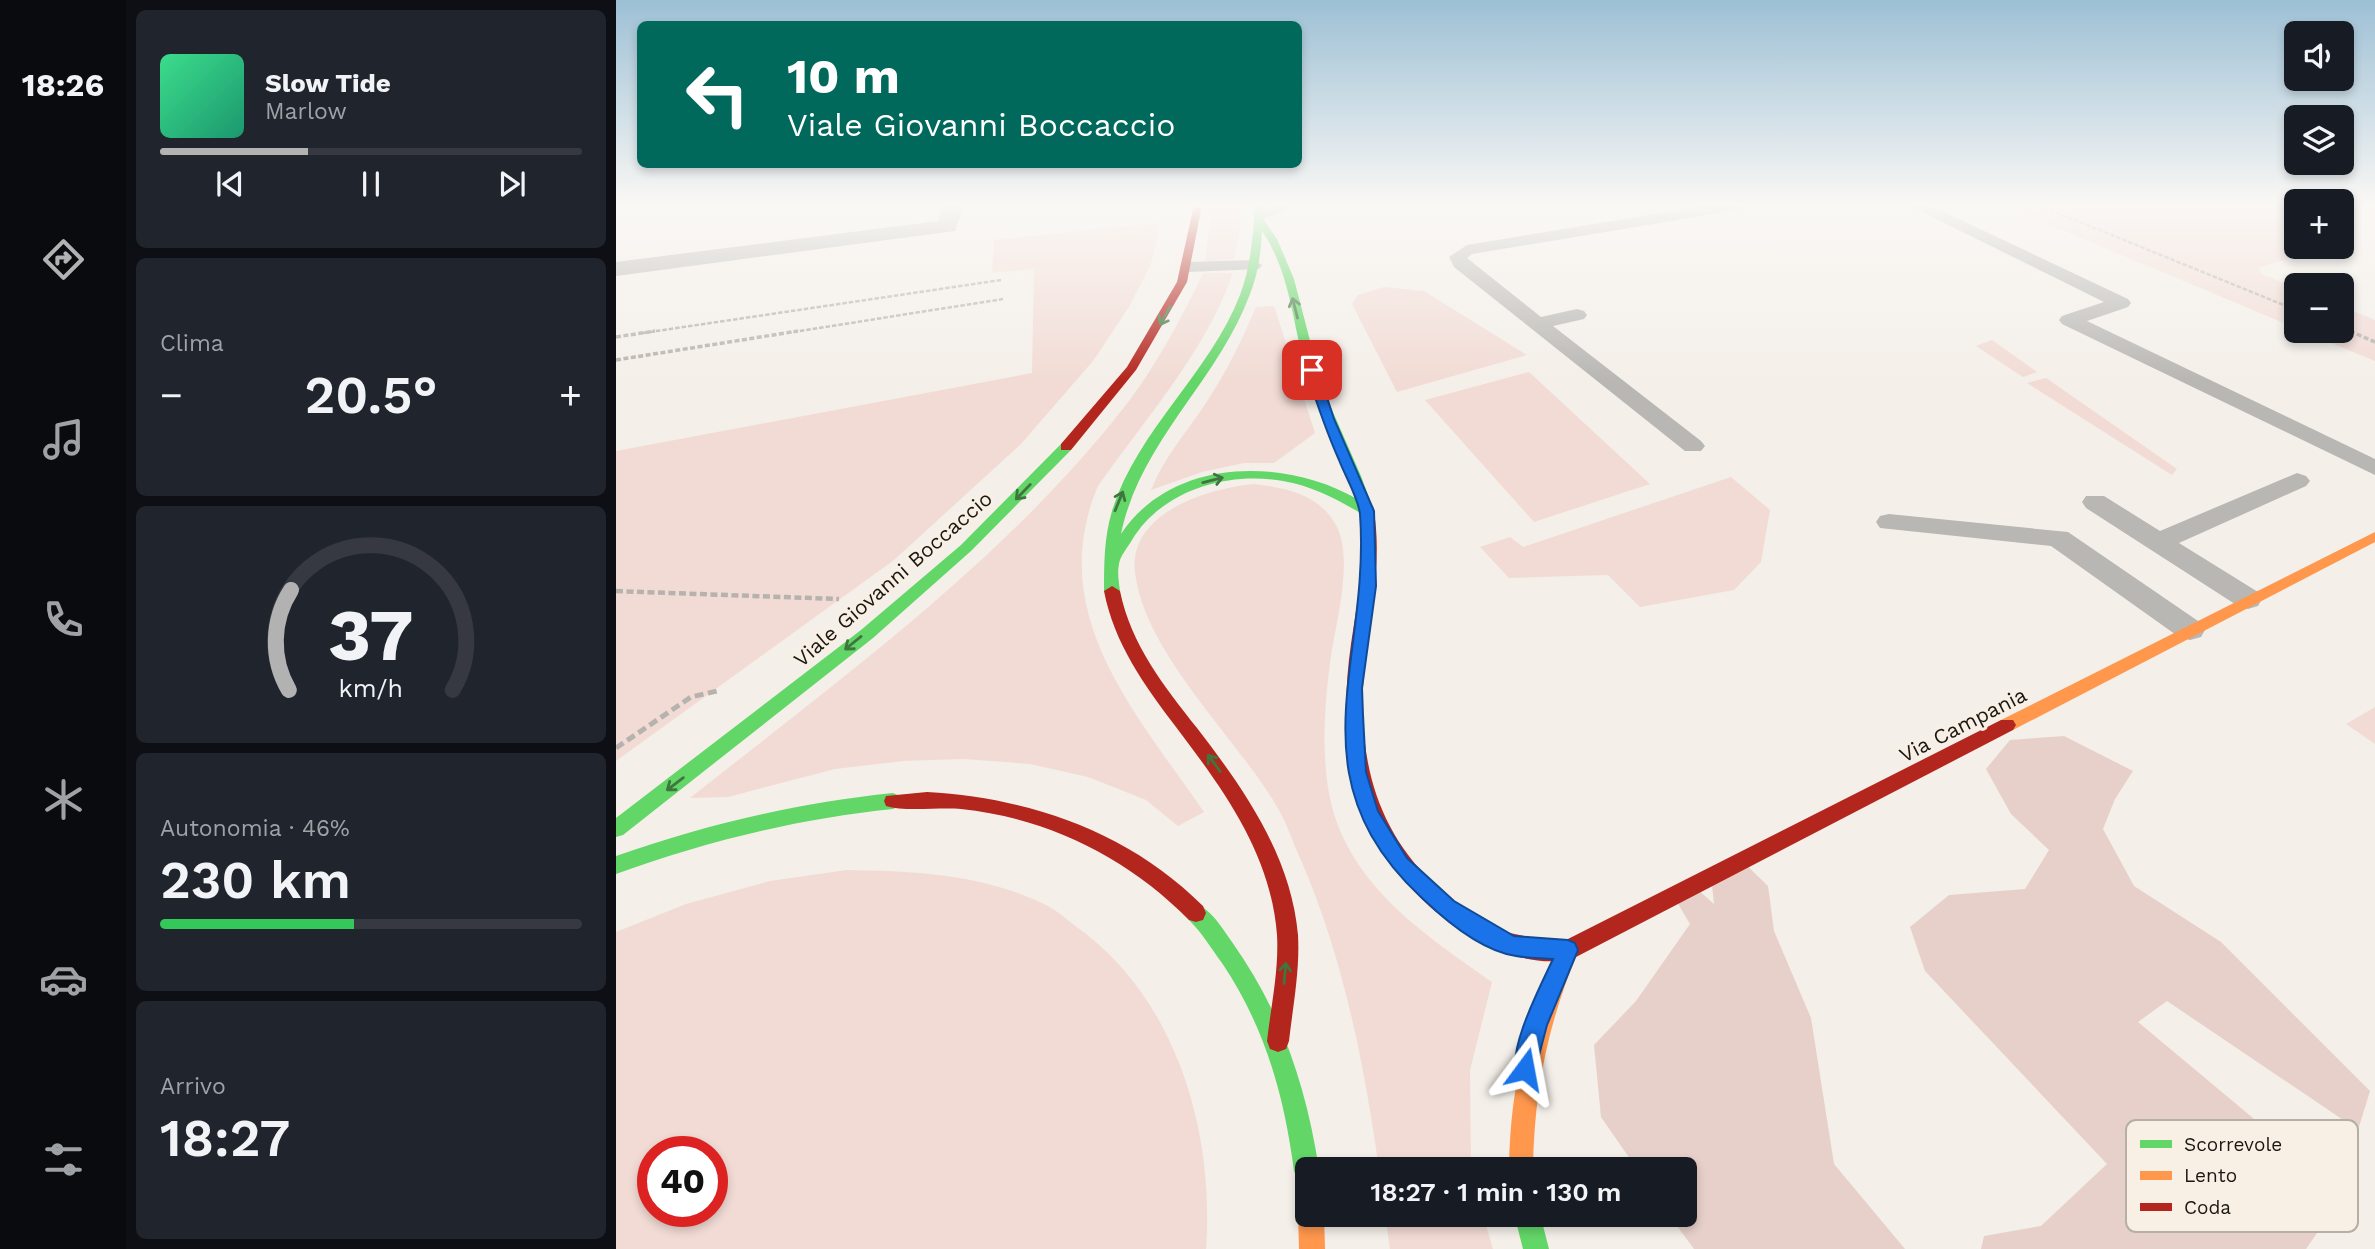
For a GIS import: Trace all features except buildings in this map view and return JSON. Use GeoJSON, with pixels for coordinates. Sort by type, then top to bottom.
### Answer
{"type":"FeatureCollection","features":[{"type":"Feature","properties":{"kind":"main road","name":"Viale Giovanni Boccaccio"},"geometry":{"type":"LineString","coordinates":[[616,829],[798,688],[908,598],[994,522],[1079,432],[1137,363],[1174,301],[1189,263]]}},
{"type":"Feature","properties":{"kind":"main road"},"geometry":{"type":"LineString","coordinates":[[1285,263],[1316,383],[1367,511],[1369,586],[1354,688],[1354,715],[1357,772],[1369,813],[1400,865],[1446,907],[1492,937],[1514,946],[1568,950],[1547,995],[1527,1054],[1522,1084],[1521,1157]]}},
{"type":"Feature","properties":{"kind":"main road"},"geometry":{"type":"LineString","coordinates":[[1253,265],[1234,317],[1214,355],[1121,494],[1111,526],[1108,568],[1116,609],[1151,680],[1228,783],[1257,829],[1276,883],[1288,944],[1278,1041]]}},
{"type":"Feature","properties":{"kind":"main road"},"geometry":{"type":"LineString","coordinates":[[1108,568],[1144,515],[1170,497],[1205,482],[1265,474],[1301,478],[1336,491],[1367,511]]}},
{"type":"Feature","properties":{"kind":"main road","name":"Via Campania"},"geometry":{"type":"LineString","coordinates":[[1568,950],[2375,536]]}},
{"type":"Feature","properties":{"kind":"main road"},"geometry":{"type":"LineString","coordinates":[[616,865],[725,828],[833,805],[932,801],[978,804],[1022,812],[1103,840],[1140,862],[1174,888],[1206,919],[1234,955],[1278,1041],[1301,1121],[1305,1157]]}},
{"type":"Feature","properties":{"kind":"main road"},"geometry":{"type":"LineString","coordinates":[[1311,1227],[1312,1249]]}},
{"type":"Feature","properties":{"kind":"main road"},"geometry":{"type":"LineString","coordinates":[[1530,1227],[1536,1249]]}},
{"type":"Feature","properties":{"kind":"street"},"geometry":{"type":"LineString","coordinates":[[616,269],[651,263]]}},
{"type":"Feature","properties":{"kind":"lane"},"geometry":{"type":"LineString","coordinates":[[1460,263],[1693,446]]}},
{"type":"Feature","properties":{"kind":"lane"},"geometry":{"type":"LineString","coordinates":[[2038,263],[2121,303],[2069,320],[2375,468]]}},
{"type":"Feature","properties":{"kind":"lane"},"geometry":{"type":"LineString","coordinates":[[1188,267],[1253,265]]}},
{"type":"Feature","properties":{"kind":"lane"},"geometry":{"type":"LineString","coordinates":[[1538,324],[1577,316]]}},
{"type":"Feature","properties":{"kind":"lane"},"geometry":{"type":"LineString","coordinates":[[2158,542],[2297,481]]}},
{"type":"Feature","properties":{"kind":"lane"},"geometry":{"type":"LineString","coordinates":[[2095,502],[2248,599]]}},
{"type":"Feature","properties":{"kind":"lane"},"geometry":{"type":"LineString","coordinates":[[1889,522],[2058,538],[2190,631]]}},
{"type":"Feature","properties":{"kind":"path"},"geometry":{"type":"LineString","coordinates":[[2181,263],[2284,305]]}},
{"type":"Feature","properties":{"kind":"path"},"geometry":{"type":"LineString","coordinates":[[616,337],[1001,280]]}},
{"type":"Feature","properties":{"kind":"path"},"geometry":{"type":"LineString","coordinates":[[616,360],[1003,299]]}},
{"type":"Feature","properties":{"kind":"path"},"geometry":{"type":"LineString","coordinates":[[2354,333],[2375,342]]}},
{"type":"Feature","properties":{"kind":"path"},"geometry":{"type":"LineString","coordinates":[[616,591],[664,591],[775,601],[850,599]]}},
{"type":"Feature","properties":{"kind":"path"},"geometry":{"type":"LineString","coordinates":[[616,748],[691,697],[720,691]]}},
{"type":"Feature","properties":{"kind":"shaded area"},"geometry":{"type":"Polygon","coordinates":[[[993,263],[1151,263],[1129,307],[1093,361],[1021,444],[894,560],[616,761],[616,451],[1032,373],[1034,269],[992,273],[993,263]]]}},
{"type":"Feature","properties":{"kind":"shaded area"},"geometry":{"type":"Polygon","coordinates":[[[2141,263],[2273,263],[2258,268],[2262,274],[2284,283],[2284,323],[2141,263]]]}},
{"type":"Feature","properties":{"kind":"shaded area"},"geometry":{"type":"Polygon","coordinates":[[[1203,273],[1233,273],[1207,330],[1191,357],[1098,486],[1084,533],[1082,577],[1090,619],[1105,660],[1126,699],[1204,812],[1178,826],[1146,800],[1088,777],[1030,764],[964,759],[903,761],[835,769],[728,797],[690,798],[922,613],[1031,512],[1082,458],[1140,386],[1203,273]]]}},
{"type":"Feature","properties":{"kind":"shaded area"},"geometry":{"type":"Polygon","coordinates":[[[1384,287],[1424,291],[1527,355],[1397,392],[1352,304],[1358,295],[1384,287]]]}},
{"type":"Feature","properties":{"kind":"shaded area"},"geometry":{"type":"Polygon","coordinates":[[[1274,306],[1315,433],[1274,463],[1244,463],[1202,472],[1151,490],[1169,456],[1220,380],[1256,307],[1274,306]]]}},
{"type":"Feature","properties":{"kind":"shaded area"},"geometry":{"type":"Polygon","coordinates":[[[2354,311],[2375,320],[2375,361],[2331,343],[2354,343],[2354,311]]]}},
{"type":"Feature","properties":{"kind":"shaded area"},"geometry":{"type":"Polygon","coordinates":[[[1992,340],[2037,372],[2023,377],[1976,346],[1992,340]]]}},
{"type":"Feature","properties":{"kind":"shaded area"},"geometry":{"type":"Polygon","coordinates":[[[1529,372],[1650,484],[1534,522],[1425,400],[1529,372]]]}},
{"type":"Feature","properties":{"kind":"shaded area"},"geometry":{"type":"Polygon","coordinates":[[[2046,378],[2177,469],[2172,475],[2027,383],[2046,378]]]}},
{"type":"Feature","properties":{"kind":"shaded area"},"geometry":{"type":"Polygon","coordinates":[[[1731,477],[1770,510],[1761,562],[1734,590],[1640,607],[1608,575],[1509,578],[1480,547],[1510,537],[1523,547],[1731,477]]]}},
{"type":"Feature","properties":{"kind":"shaded area"},"geometry":{"type":"Polygon","coordinates":[[[1254,484],[1278,488],[1311,499],[1329,515],[1341,539],[1344,572],[1331,656],[1324,738],[1331,801],[1348,846],[1381,892],[1423,931],[1492,982],[1470,1070],[1471,1157],[1377,1157],[1359,1050],[1340,972],[1315,895],[1289,831],[1259,778],[1173,663],[1142,602],[1135,572],[1136,551],[1144,534],[1158,519],[1175,507],[1236,486],[1254,484]]]}},
{"type":"Feature","properties":{"kind":"shaded area"},"geometry":{"type":"Polygon","coordinates":[[[2375,707],[2375,744],[2346,724],[2375,707]]]}},
{"type":"Feature","properties":{"kind":"shaded area"},"geometry":{"type":"Polygon","coordinates":[[[2064,736],[2133,771],[2115,799],[2103,829],[2134,886],[2221,942],[2370,1091],[2358,1130],[2358,1120],[2343,1120],[2167,1001],[2138,1022],[2255,1120],[2126,1120],[2126,1232],[2318,1232],[2306,1249],[1981,1249],[1984,1236],[2041,1226],[2107,1164],[1925,971],[1910,927],[1949,895],[2025,889],[2049,850],[2011,814],[1986,769],[2010,740],[2064,736]]]}},
{"type":"Feature","properties":{"kind":"shaded area"},"geometry":{"type":"Polygon","coordinates":[[[1737,856],[1768,886],[1774,931],[1811,1018],[1834,1164],[1905,1249],[1694,1249],[1678,1227],[1697,1227],[1697,1157],[1629,1157],[1601,1117],[1594,1045],[1636,1001],[1690,924],[1677,902],[1697,889],[1714,904],[1712,885],[1737,856]]]}},
{"type":"Feature","properties":{"kind":"shaded area"},"geometry":{"type":"Polygon","coordinates":[[[847,870],[923,873],[972,880],[1020,894],[1048,906],[1109,954],[1139,988],[1163,1027],[1181,1069],[1195,1113],[1207,1204],[1206,1249],[616,1249],[616,932],[686,904],[770,881],[847,870]]]}},
{"type":"Feature","properties":{"kind":"shaded area"},"geometry":{"type":"Polygon","coordinates":[[[1387,1227],[1487,1227],[1493,1249],[1390,1249],[1387,1227]]]}},
{"type":"Feature","properties":{"kind":"traffic: fast"},"geometry":{"type":"LineString","coordinates":[[1112,591],[1111,549],[1119,511],[1134,475],[1154,440],[1222,340],[1241,305],[1253,263]]}},
{"type":"Feature","properties":{"kind":"traffic: fast"},"geometry":{"type":"LineString","coordinates":[[1284,263],[1316,387],[1366,506]]}},
{"type":"Feature","properties":{"kind":"traffic: fast"},"geometry":{"type":"LineString","coordinates":[[616,829],[867,634],[966,548],[1066,447]]}},
{"type":"Feature","properties":{"kind":"traffic: fast"},"geometry":{"type":"LineString","coordinates":[[1113,560],[1138,521],[1168,497],[1195,483],[1224,476],[1254,474],[1312,484],[1367,511]]}},
{"type":"Feature","properties":{"kind":"traffic: fast"},"geometry":{"type":"LineString","coordinates":[[616,865],[752,823],[893,801]]}},
{"type":"Feature","properties":{"kind":"traffic: fast"},"geometry":{"type":"LineString","coordinates":[[1196,913],[1243,976],[1271,1028],[1290,1083],[1305,1157]]}},
{"type":"Feature","properties":{"kind":"traffic: fast"},"geometry":{"type":"LineString","coordinates":[[1530,1227],[1536,1249]]}},
{"type":"Feature","properties":{"kind":"traffic: slow"},"geometry":{"type":"LineString","coordinates":[[2007,725],[2375,536]]}},
{"type":"Feature","properties":{"kind":"traffic: slow"},"geometry":{"type":"LineString","coordinates":[[1521,1157],[1523,1111],[1531,1057],[1546,1004],[1568,950]]}},
{"type":"Feature","properties":{"kind":"traffic: slow"},"geometry":{"type":"LineString","coordinates":[[1311,1227],[1312,1249]]}},
{"type":"Feature","properties":{"kind":"traffic: jam"},"geometry":{"type":"LineString","coordinates":[[1066,447],[1132,368],[1182,282],[1186,263]]}},
{"type":"Feature","properties":{"kind":"traffic: jam"},"geometry":{"type":"LineString","coordinates":[[1366,506],[1371,540],[1370,558],[1355,676],[1354,709],[1360,773],[1369,804],[1382,833],[1400,860],[1422,885],[1477,930],[1515,946],[1568,950]]}},
{"type":"Feature","properties":{"kind":"traffic: jam"},"geometry":{"type":"LineString","coordinates":[[1112,591],[1121,625],[1137,658],[1234,792],[1250,818],[1275,873],[1287,934],[1285,988],[1278,1041]]}},
{"type":"Feature","properties":{"kind":"traffic: jam"},"geometry":{"type":"LineString","coordinates":[[1568,950],[2007,725]]}},
{"type":"Feature","properties":{"kind":"traffic: jam"},"geometry":{"type":"LineString","coordinates":[[893,801],[962,802],[1029,814],[1061,825],[1093,839],[1152,873],[1196,913]]}},
{"type":"Feature","properties":{"kind":"route"},"geometry":{"type":"LineString","coordinates":[[1312,370],[1328,419],[1367,511],[1369,586],[1354,688],[1354,744],[1357,772],[1369,813],[1400,865],[1446,907],[1492,937],[1514,946],[1568,950],[1536,1025],[1525,1069]]}}]}
